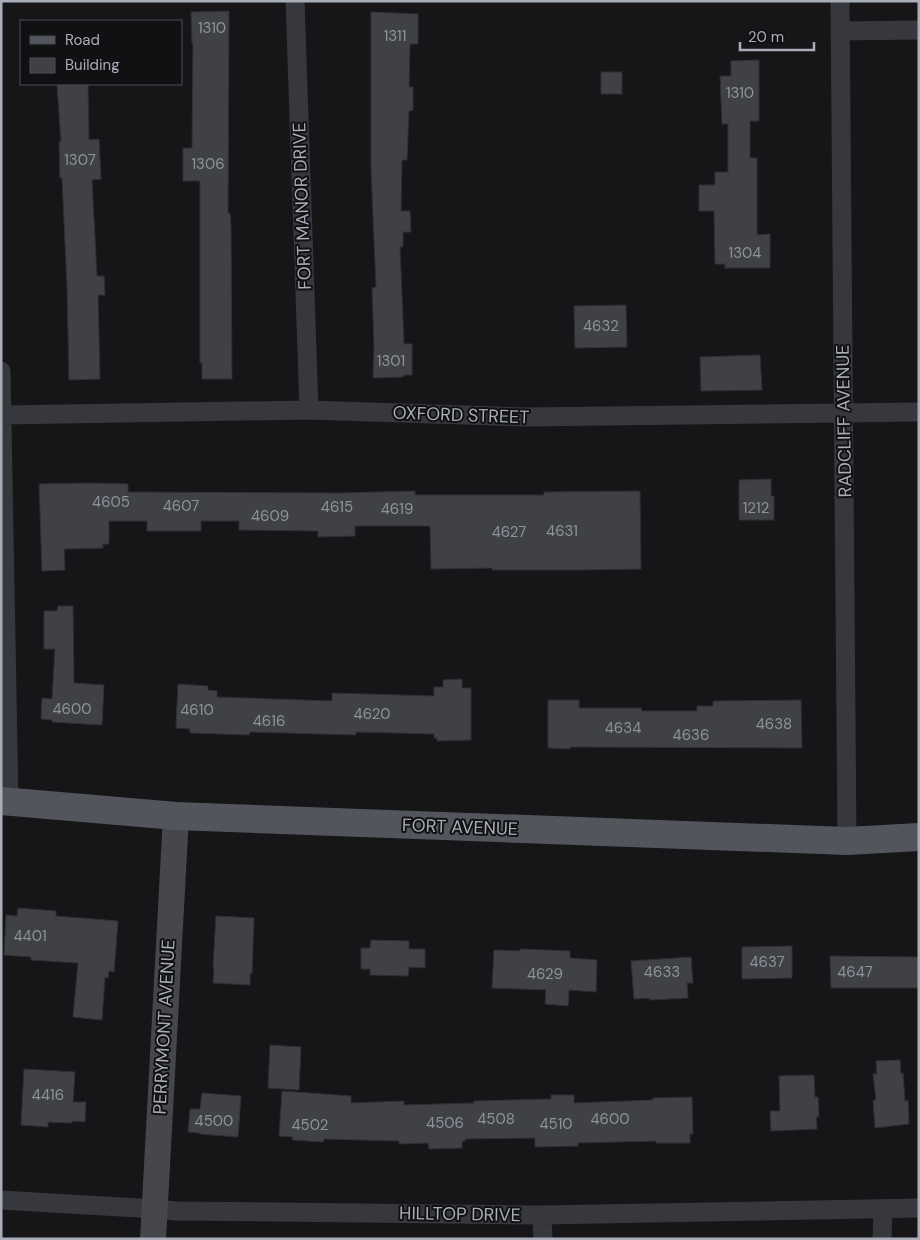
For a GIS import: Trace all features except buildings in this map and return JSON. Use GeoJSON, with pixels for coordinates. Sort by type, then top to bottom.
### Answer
{"type":"FeatureCollection","features":[{"type":"Feature","properties":{"kind":"main road","name":"FORT AVENUE"},"geometry":{"type":"LineString","coordinates":[[5,801],[176,816],[847,842],[919,837]]}},
{"type":"Feature","properties":{"kind":"street","name":"FORT MANOR DRIVE"},"geometry":{"type":"LineString","coordinates":[[295,1],[309,410]]}},
{"type":"Feature","properties":{"kind":"street","name":"RADCLIFF AVENUE"},"geometry":{"type":"LineString","coordinates":[[840,1],[847,842]]}},
{"type":"Feature","properties":{"kind":"street"},"geometry":{"type":"LineString","coordinates":[[840,31],[919,30]]}},
{"type":"Feature","properties":{"kind":"street"},"geometry":{"type":"LineString","coordinates":[[1,371],[3,415],[5,801]]}},
{"type":"Feature","properties":{"kind":"street","name":"OXFORD STREET"},"geometry":{"type":"LineString","coordinates":[[3,415],[309,410],[527,417],[919,412]]}},
{"type":"Feature","properties":{"kind":"street","name":"PERRYMONT AVENUE"},"geometry":{"type":"LineString","coordinates":[[153,1239],[176,816]]}},
{"type":"Feature","properties":{"kind":"street","name":"HILLTOP DRIVE"},"geometry":{"type":"LineString","coordinates":[[1,1200],[176,1211],[542,1215],[919,1208]]}},
{"type":"Feature","properties":{"kind":"street"},"geometry":{"type":"LineString","coordinates":[[882,1210],[882,1239]]}},
{"type":"Feature","properties":{"kind":"street"},"geometry":{"type":"LineString","coordinates":[[542,1215],[543,1239]]}}]}
